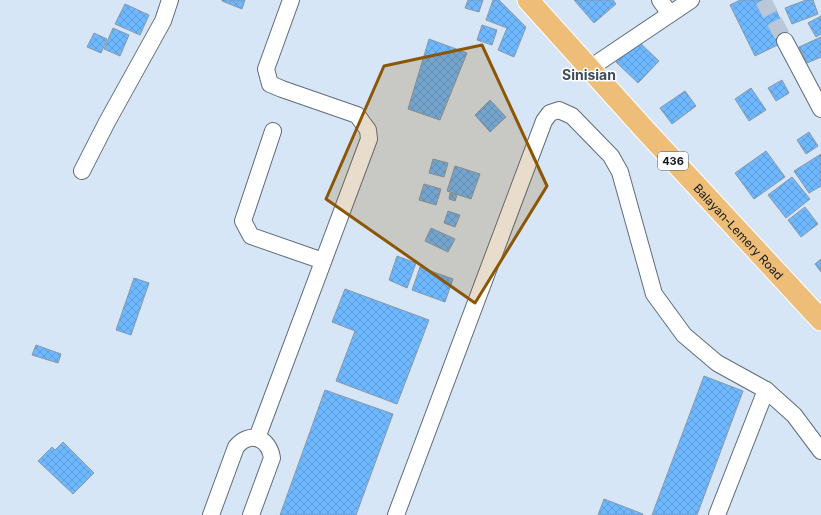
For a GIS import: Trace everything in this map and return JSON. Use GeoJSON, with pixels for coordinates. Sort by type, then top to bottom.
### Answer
{"type":"FeatureCollection","features":[{"type":"Feature","properties":{"kind":"main road","name":"Balayan-Lemery Road"},"geometry":{"type":"LineString","coordinates":[[528,0],[657,143],[821,320]]}},
{"type":"Feature","properties":{"kind":"street"},"geometry":{"type":"LineString","coordinates":[[82,171],[107,122],[163,21],[170,0]]}},
{"type":"Feature","properties":{"kind":"street"},"geometry":{"type":"LineString","coordinates":[[257,438],[369,139],[368,130],[357,115],[270,84],[266,69],[291,0]]}},
{"type":"Feature","properties":{"kind":"street"},"geometry":{"type":"LineString","coordinates":[[660,0],[670,14]]}},
{"type":"Feature","properties":{"kind":"street"},"geometry":{"type":"LineString","coordinates":[[590,68],[691,0]]}},
{"type":"Feature","properties":{"kind":"street"},"geometry":{"type":"LineString","coordinates":[[785,41],[821,109]]}},
{"type":"Feature","properties":{"kind":"street"},"geometry":{"type":"LineString","coordinates":[[396,515],[544,121],[550,113],[559,110],[572,116],[611,156],[620,172],[654,294],[684,335],[716,363],[766,390],[794,415],[821,451]]}},
{"type":"Feature","properties":{"kind":"street"},"geometry":{"type":"LineString","coordinates":[[273,131],[244,221],[251,236],[323,261]]}},
{"type":"Feature","properties":{"kind":"street"},"geometry":{"type":"LineString","coordinates":[[717,515],[766,390]]}},
{"type":"Feature","properties":{"kind":"street"},"geometry":{"type":"LineString","coordinates":[[211,515],[236,447],[245,439],[257,438],[268,446],[272,458],[251,515]]}},
{"type":"Feature","properties":{"kind":"highlighted area"},"geometry":{"type":"Polygon","coordinates":[[[482,45],[547,186],[475,303],[326,199],[384,66],[482,45]]]}},
{"type":"Feature","properties":{"kind":"building"},"geometry":{"type":"Polygon","coordinates":[[[222,0],[245,0],[242,9],[222,0]]]}},
{"type":"Feature","properties":{"kind":"building"},"geometry":{"type":"Polygon","coordinates":[[[468,0],[483,0],[479,12],[465,8],[468,0]]]}},
{"type":"Feature","properties":{"kind":"building"},"geometry":{"type":"Polygon","coordinates":[[[493,0],[499,0],[526,27],[514,57],[498,50],[507,28],[486,20],[493,0]]]}},
{"type":"Feature","properties":{"kind":"building"},"geometry":{"type":"Polygon","coordinates":[[[574,0],[613,0],[616,4],[594,23],[574,0]]]}},
{"type":"Feature","properties":{"kind":"building"},"geometry":{"type":"Polygon","coordinates":[[[740,0],[771,0],[790,39],[755,56],[730,5],[740,0]]]}},
{"type":"Feature","properties":{"kind":"building"},"geometry":{"type":"Polygon","coordinates":[[[806,0],[813,0],[818,14],[792,24],[785,8],[806,0]]]}},
{"type":"Feature","properties":{"kind":"building"},"geometry":{"type":"Polygon","coordinates":[[[125,4],[149,15],[140,35],[115,24],[125,4]]]}},
{"type":"Feature","properties":{"kind":"building"},"geometry":{"type":"Polygon","coordinates":[[[821,16],[821,34],[816,37],[808,23],[821,16]]]}},
{"type":"Feature","properties":{"kind":"building"},"geometry":{"type":"Polygon","coordinates":[[[482,25],[497,30],[492,45],[477,40],[482,25]]]}},
{"type":"Feature","properties":{"kind":"building"},"geometry":{"type":"Polygon","coordinates":[[[113,28],[129,35],[120,56],[104,49],[113,28]]]}},
{"type":"Feature","properties":{"kind":"building"},"geometry":{"type":"Polygon","coordinates":[[[94,33],[107,39],[101,53],[87,47],[94,33]]]}},
{"type":"Feature","properties":{"kind":"building"},"geometry":{"type":"Polygon","coordinates":[[[821,37],[821,57],[807,63],[799,47],[821,37]]]}},
{"type":"Feature","properties":{"kind":"building"},"geometry":{"type":"Polygon","coordinates":[[[429,39],[467,53],[440,120],[408,109],[429,39]]]}},
{"type":"Feature","properties":{"kind":"building"},"geometry":{"type":"Polygon","coordinates":[[[638,41],[659,61],[638,83],[616,62],[638,41]]]}},
{"type":"Feature","properties":{"kind":"building"},"geometry":{"type":"Polygon","coordinates":[[[782,80],[789,93],[776,101],[768,88],[782,80]]]}},
{"type":"Feature","properties":{"kind":"building"},"geometry":{"type":"Polygon","coordinates":[[[751,88],[766,110],[749,121],[735,99],[751,88]]]}},
{"type":"Feature","properties":{"kind":"building"},"geometry":{"type":"Polygon","coordinates":[[[685,91],[696,106],[672,124],[660,108],[685,91]]]}},
{"type":"Feature","properties":{"kind":"building"},"geometry":{"type":"Polygon","coordinates":[[[490,100],[506,117],[490,132],[475,115],[490,100]]]}},
{"type":"Feature","properties":{"kind":"building"},"geometry":{"type":"Polygon","coordinates":[[[809,132],[818,146],[806,154],[797,140],[809,132]]]}},
{"type":"Feature","properties":{"kind":"building"},"geometry":{"type":"Polygon","coordinates":[[[766,151],[785,177],[754,199],[735,173],[766,151]]]}},
{"type":"Feature","properties":{"kind":"building"},"geometry":{"type":"Polygon","coordinates":[[[821,154],[821,186],[809,193],[794,171],[821,154]]]}},
{"type":"Feature","properties":{"kind":"building"},"geometry":{"type":"Polygon","coordinates":[[[433,159],[448,163],[444,177],[429,173],[433,159]]]}},
{"type":"Feature","properties":{"kind":"building"},"geometry":{"type":"Polygon","coordinates":[[[455,166],[480,174],[471,199],[447,191],[455,166]]]}},
{"type":"Feature","properties":{"kind":"building"},"geometry":{"type":"Polygon","coordinates":[[[792,177],[810,199],[786,218],[768,195],[792,177]]]}},
{"type":"Feature","properties":{"kind":"building"},"geometry":{"type":"Polygon","coordinates":[[[424,184],[441,189],[436,205],[419,200],[424,184]]]}},
{"type":"Feature","properties":{"kind":"building"},"geometry":{"type":"Polygon","coordinates":[[[450,193],[457,195],[455,201],[449,199],[450,193]]]}},
{"type":"Feature","properties":{"kind":"building"},"geometry":{"type":"Polygon","coordinates":[[[805,207],[818,224],[801,237],[788,220],[805,207]]]}},
{"type":"Feature","properties":{"kind":"building"},"geometry":{"type":"Polygon","coordinates":[[[448,211],[460,215],[455,227],[444,223],[448,211]]]}},
{"type":"Feature","properties":{"kind":"building"},"geometry":{"type":"Polygon","coordinates":[[[431,228],[455,239],[448,252],[425,241],[431,228]]]}},
{"type":"Feature","properties":{"kind":"building"},"geometry":{"type":"Polygon","coordinates":[[[397,256],[416,263],[407,288],[389,280],[397,256]]]}},
{"type":"Feature","properties":{"kind":"building"},"geometry":{"type":"Polygon","coordinates":[[[821,259],[821,272],[815,264],[821,259]]]}},
{"type":"Feature","properties":{"kind":"building"},"geometry":{"type":"Polygon","coordinates":[[[420,267],[453,279],[445,302],[412,290],[420,267]]]}},
{"type":"Feature","properties":{"kind":"building"},"geometry":{"type":"Polygon","coordinates":[[[134,278],[149,283],[131,335],[116,330],[134,278]]]}},
{"type":"Feature","properties":{"kind":"building"},"geometry":{"type":"Polygon","coordinates":[[[345,289],[429,320],[397,404],[336,381],[355,331],[332,322],[345,289]]]}},
{"type":"Feature","properties":{"kind":"building"},"geometry":{"type":"Polygon","coordinates":[[[36,345],[61,354],[58,363],[32,355],[36,345]]]}},
{"type":"Feature","properties":{"kind":"building"},"geometry":{"type":"Polygon","coordinates":[[[704,376],[743,391],[697,515],[652,515],[704,376]]]}},
{"type":"Feature","properties":{"kind":"building"},"geometry":{"type":"Polygon","coordinates":[[[325,390],[393,414],[356,515],[280,515],[325,390]]]}},
{"type":"Feature","properties":{"kind":"building"},"geometry":{"type":"Polygon","coordinates":[[[63,442],[94,473],[73,494],[38,461],[52,447],[55,450],[63,442]]]}},
{"type":"Feature","properties":{"kind":"building"},"geometry":{"type":"Polygon","coordinates":[[[604,499],[643,514],[598,515],[604,499]]]}},
{"type":"Feature","properties":{"kind":"tunnel"},"geometry":{"type":"LineString","coordinates":[[763,0],[785,41]]}},
{"type":"Feature","properties":{"kind":"district","name":"Sinisian"},"geometry":{"type":"Point","coordinates":[589,74]}}]}
